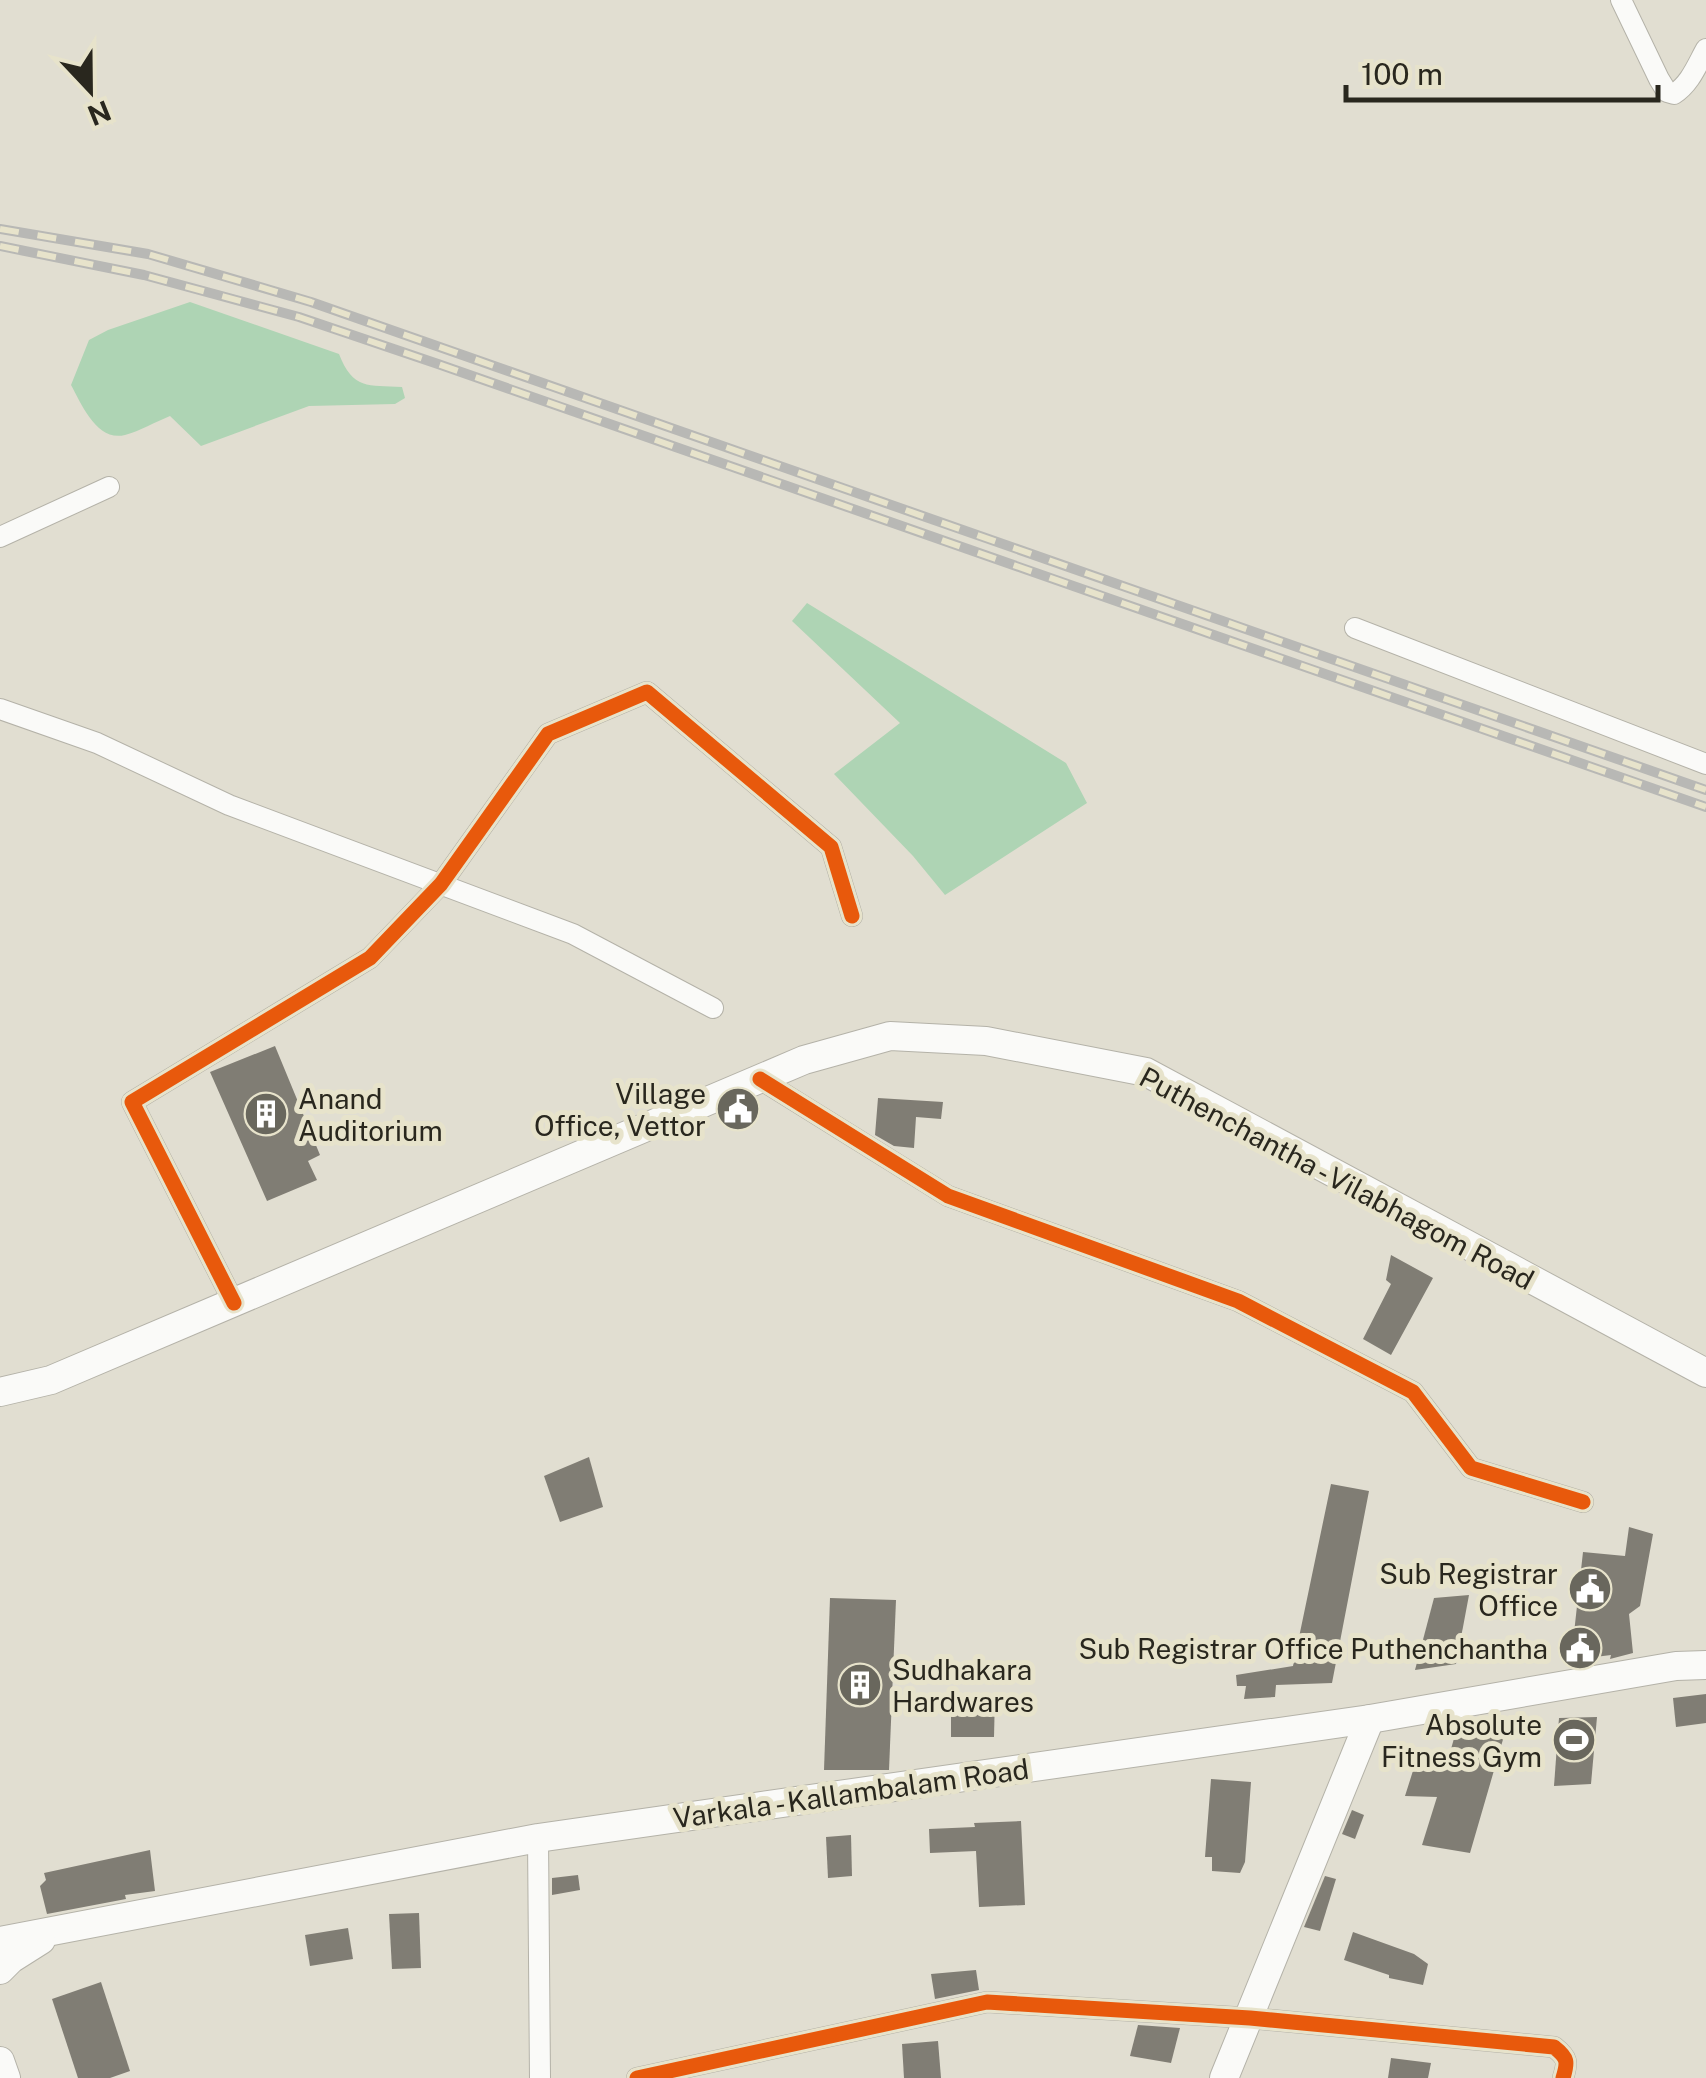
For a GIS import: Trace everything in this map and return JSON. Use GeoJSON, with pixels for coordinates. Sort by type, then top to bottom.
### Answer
{"type":"FeatureCollection","features":[{"type":"Feature","properties":{"kind":"main road","name":"Puthenchantha - Vilabhagom Road"},"geometry":{"type":"LineString","coordinates":[[0,1392],[51,1380],[804,1060],[890,1036],[986,1041],[1146,1072],[1706,1373]]}},
{"type":"Feature","properties":{"kind":"main road","name":"Varkala - Kallambalam Road"},"geometry":{"type":"LineString","coordinates":[[0,1941],[538,1838],[1370,1719],[1676,1666],[1706,1665]]}},
{"type":"Feature","properties":{"kind":"main road"},"geometry":{"type":"LineString","coordinates":[[1224,2078],[1370,1719]]}},
{"type":"Feature","properties":{"kind":"main road"},"geometry":{"type":"LineString","coordinates":[[0,1970],[55,1931]]}},
{"type":"Feature","properties":{"kind":"main road"},"geometry":{"type":"LineString","coordinates":[[0,2061],[6,2078]]}},
{"type":"Feature","properties":{"kind":"street"},"geometry":{"type":"LineString","coordinates":[[1621,0],[1667,92],[1680,91],[1706,50]]}},
{"type":"Feature","properties":{"kind":"street"},"geometry":{"type":"LineString","coordinates":[[0,537],[109,487]]}},
{"type":"Feature","properties":{"kind":"street"},"geometry":{"type":"LineString","coordinates":[[1355,628],[1706,764]]}},
{"type":"Feature","properties":{"kind":"street"},"geometry":{"type":"LineString","coordinates":[[234,1302],[132,1102],[370,958],[442,884],[548,734],[647,692],[830,847],[852,916]]}},
{"type":"Feature","properties":{"kind":"street"},"geometry":{"type":"LineString","coordinates":[[0,710],[97,743],[229,805],[572,934],[713,1008]]}},
{"type":"Feature","properties":{"kind":"street"},"geometry":{"type":"LineString","coordinates":[[760,1079],[948,1196],[1238,1301],[1413,1392],[1472,1468],[1583,1502]]}},
{"type":"Feature","properties":{"kind":"street"},"geometry":{"type":"LineString","coordinates":[[538,1838],[540,2078]]}},
{"type":"Feature","properties":{"kind":"street"},"geometry":{"type":"LineString","coordinates":[[638,2078],[987,2002],[1250,2018],[1554,2048],[1566,2056],[1568,2064],[1563,2078]]}},
{"type":"Feature","properties":{"kind":"green space"},"geometry":{"type":"Polygon","coordinates":[[[190,302],[339,354],[356,380],[402,387],[405,398],[395,404],[309,406],[201,446],[170,416],[125,435],[106,433],[92,420],[71,385],[89,340],[190,302]]]}},
{"type":"Feature","properties":{"kind":"green space"},"geometry":{"type":"Polygon","coordinates":[[[807,603],[1066,763],[1087,803],[945,895],[834,774],[900,723],[792,621],[807,603]]]}},
{"type":"Feature","properties":{"kind":"building","name":"Anand Auditorium"},"geometry":{"type":"Polygon","coordinates":[[[275,1046],[320,1155],[308,1161],[317,1180],[267,1201],[210,1072],[275,1046]]]}},
{"type":"Feature","properties":{"kind":"building"},"geometry":{"type":"Polygon","coordinates":[[[878,1098],[943,1102],[941,1119],[916,1117],[914,1148],[894,1146],[875,1135],[878,1098]]]}},
{"type":"Feature","properties":{"kind":"building"},"geometry":{"type":"Polygon","coordinates":[[[1391,1255],[1433,1278],[1391,1355],[1363,1339],[1391,1284],[1386,1280],[1391,1255]]]}},
{"type":"Feature","properties":{"kind":"building"},"geometry":{"type":"Polygon","coordinates":[[[589,1457],[603,1507],[560,1522],[544,1476],[589,1457]]]}},
{"type":"Feature","properties":{"kind":"building"},"geometry":{"type":"Polygon","coordinates":[[[1331,1484],[1369,1491],[1332,1683],[1276,1685],[1275,1697],[1244,1699],[1246,1686],[1237,1686],[1236,1675],[1293,1666],[1331,1484]]]}},
{"type":"Feature","properties":{"kind":"building"},"geometry":{"type":"Polygon","coordinates":[[[1629,1527],[1653,1534],[1640,1606],[1629,1614],[1633,1653],[1610,1659],[1611,1655],[1571,1660],[1583,1552],[1625,1556],[1629,1527]]]}},
{"type":"Feature","properties":{"kind":"building"},"geometry":{"type":"Polygon","coordinates":[[[1469,1595],[1456,1664],[1415,1670],[1434,1598],[1469,1595]]]}},
{"type":"Feature","properties":{"kind":"building","name":"Sudhakara Hardwares"},"geometry":{"type":"Polygon","coordinates":[[[830,1598],[896,1600],[889,1770],[824,1770],[830,1598]]]}},
{"type":"Feature","properties":{"kind":"building"},"geometry":{"type":"Polygon","coordinates":[[[951,1694],[995,1695],[994,1737],[951,1737],[951,1694]]]}},
{"type":"Feature","properties":{"kind":"building"},"geometry":{"type":"Polygon","coordinates":[[[1706,1694],[1706,1723],[1676,1727],[1673,1698],[1706,1694]]]}},
{"type":"Feature","properties":{"kind":"building"},"geometry":{"type":"Polygon","coordinates":[[[1597,1717],[1591,1784],[1554,1786],[1559,1718],[1597,1717]]]}},
{"type":"Feature","properties":{"kind":"building"},"geometry":{"type":"Polygon","coordinates":[[[1457,1728],[1504,1736],[1470,1853],[1422,1845],[1437,1797],[1405,1796],[1418,1755],[1447,1763],[1457,1728]]]}},
{"type":"Feature","properties":{"kind":"building"},"geometry":{"type":"Polygon","coordinates":[[[1211,1779],[1251,1782],[1245,1862],[1240,1873],[1212,1871],[1212,1857],[1205,1857],[1211,1779]]]}},
{"type":"Feature","properties":{"kind":"building"},"geometry":{"type":"Polygon","coordinates":[[[1352,1810],[1364,1815],[1355,1839],[1342,1834],[1352,1810]]]}},
{"type":"Feature","properties":{"kind":"building"},"geometry":{"type":"Polygon","coordinates":[[[1021,1821],[1025,1905],[979,1907],[976,1851],[930,1853],[929,1829],[1021,1821]]]}},
{"type":"Feature","properties":{"kind":"building"},"geometry":{"type":"Polygon","coordinates":[[[851,1835],[852,1876],[828,1878],[826,1837],[851,1835]]]}},
{"type":"Feature","properties":{"kind":"building"},"geometry":{"type":"Polygon","coordinates":[[[150,1850],[155,1891],[47,1914],[40,1886],[46,1880],[44,1873],[150,1850]]]}},
{"type":"Feature","properties":{"kind":"building"},"geometry":{"type":"Polygon","coordinates":[[[578,1875],[580,1890],[552,1895],[552,1878],[578,1875]]]}},
{"type":"Feature","properties":{"kind":"building"},"geometry":{"type":"Polygon","coordinates":[[[1325,1876],[1336,1879],[1320,1931],[1304,1927],[1325,1876]]]}},
{"type":"Feature","properties":{"kind":"building"},"geometry":{"type":"Polygon","coordinates":[[[419,1913],[421,1968],[392,1969],[389,1914],[419,1913]]]}},
{"type":"Feature","properties":{"kind":"building"},"geometry":{"type":"Polygon","coordinates":[[[348,1928],[353,1959],[310,1966],[305,1935],[348,1928]]]}},
{"type":"Feature","properties":{"kind":"building"},"geometry":{"type":"Polygon","coordinates":[[[1353,1932],[1414,1954],[1428,1964],[1423,1985],[1389,1978],[1344,1960],[1353,1932]]]}},
{"type":"Feature","properties":{"kind":"building"},"geometry":{"type":"Polygon","coordinates":[[[976,1970],[979,1990],[935,1999],[931,1974],[976,1970]]]}},
{"type":"Feature","properties":{"kind":"building"},"geometry":{"type":"Polygon","coordinates":[[[101,1982],[130,2071],[110,2078],[78,2078],[52,1999],[101,1982]]]}},
{"type":"Feature","properties":{"kind":"building"},"geometry":{"type":"Polygon","coordinates":[[[1138,2025],[1180,2028],[1171,2063],[1130,2056],[1138,2025]]]}},
{"type":"Feature","properties":{"kind":"building"},"geometry":{"type":"Polygon","coordinates":[[[938,2041],[941,2078],[904,2078],[902,2044],[938,2041]]]}},
{"type":"Feature","properties":{"kind":"building"},"geometry":{"type":"Polygon","coordinates":[[[1391,2058],[1431,2063],[1428,2078],[1388,2078],[1391,2058]]]}},
{"type":"Feature","properties":{"kind":"railway"},"geometry":{"type":"LineString","coordinates":[[0,229],[148,254],[311,302],[1706,790]]}},
{"type":"Feature","properties":{"kind":"railway"},"geometry":{"type":"LineString","coordinates":[[0,246],[144,275],[299,317],[1706,807]]}},
{"type":"Feature","properties":{"kind":"cycle path"},"geometry":{"type":"LineString","coordinates":[[234,1303],[132,1102],[370,958],[441,884],[548,734],[647,692],[831,847],[852,916]]}},
{"type":"Feature","properties":{"kind":"cycle path"},"geometry":{"type":"LineString","coordinates":[[760,1079],[948,1196],[1238,1301],[1413,1392],[1471,1468],[1583,1502]]}},
{"type":"Feature","properties":{"kind":"cycle path"},"geometry":{"type":"LineString","coordinates":[[637,2078],[987,2002],[1250,2018],[1554,2047],[1566,2061],[1563,2078]]}},
{"type":"Feature","properties":{"kind":"place","name":"Village Office, Vettor"},"geometry":{"type":"Point","coordinates":[738,1109]}},
{"type":"Feature","properties":{"kind":"place","name":"Anand Auditorium"},"geometry":{"type":"Point","coordinates":[266,1114]}},
{"type":"Feature","properties":{"kind":"place","name":"Sub Registrar Office"},"geometry":{"type":"Point","coordinates":[1590,1589]}},
{"type":"Feature","properties":{"kind":"place","name":"Sub Registrar Office Puthenchantha"},"geometry":{"type":"Point","coordinates":[1580,1648]}},
{"type":"Feature","properties":{"kind":"place","name":"Sudhakara Hardwares"},"geometry":{"type":"Point","coordinates":[860,1685]}},
{"type":"Feature","properties":{"kind":"place","name":"Absolute Fitness Gym"},"geometry":{"type":"Point","coordinates":[1574,1740]}}]}
